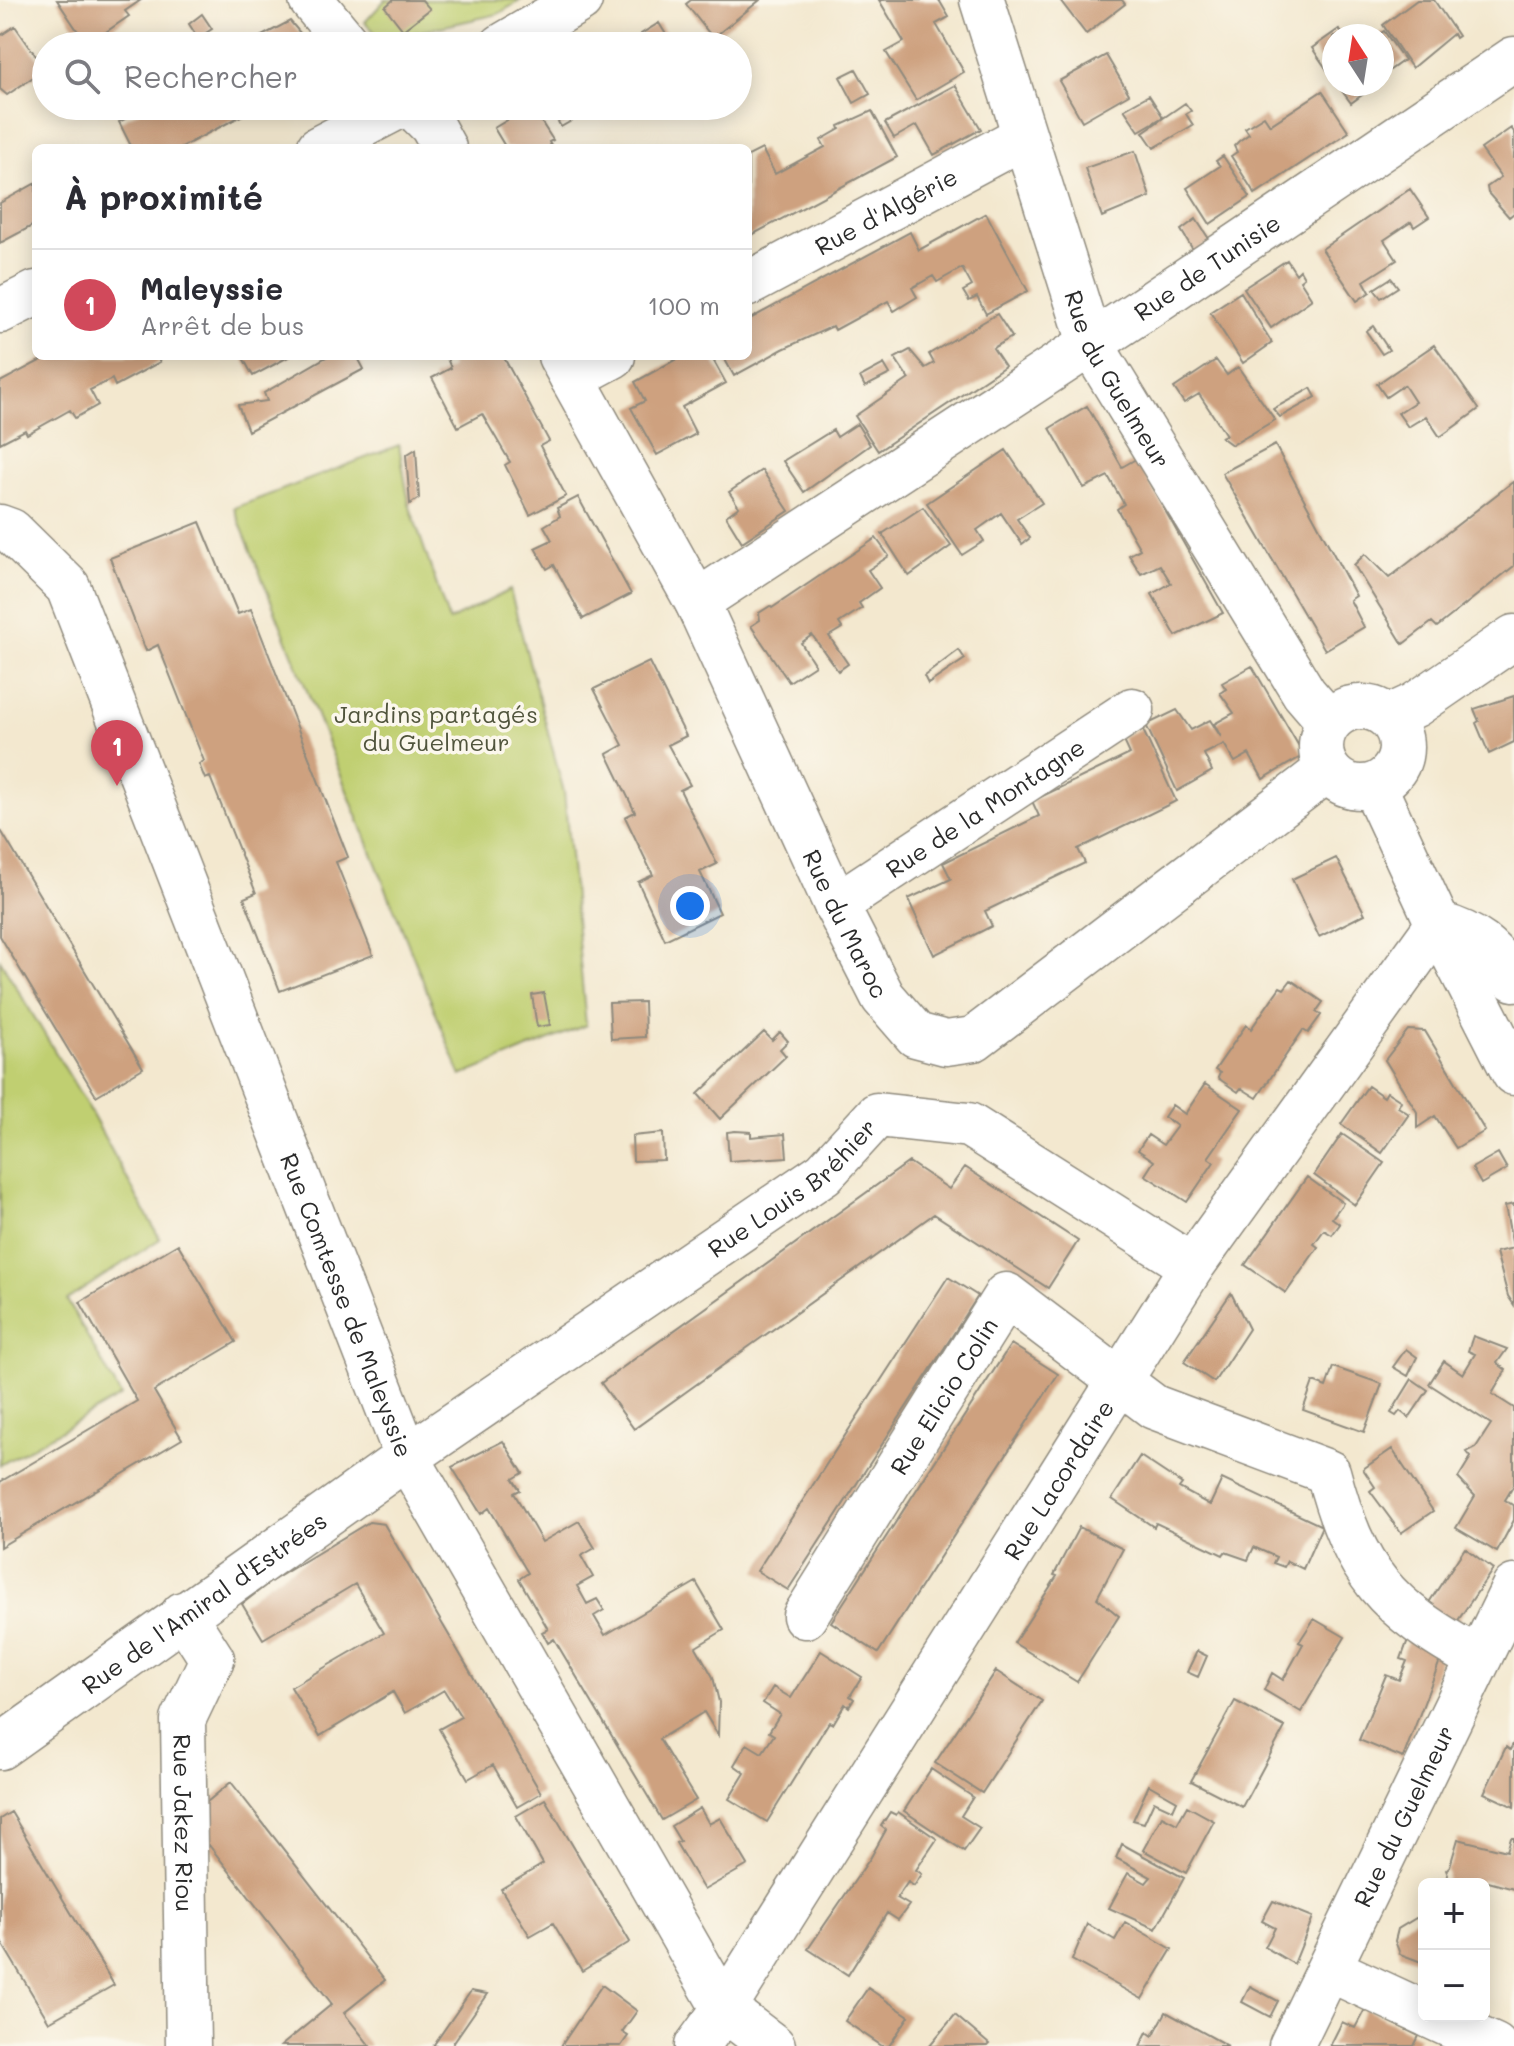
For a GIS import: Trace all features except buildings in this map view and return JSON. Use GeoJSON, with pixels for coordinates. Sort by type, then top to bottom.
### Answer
{"type":"FeatureCollection","features":[{"type":"Feature","properties":{"kind":"street"},"geometry":{"type":"LineString","coordinates":[[311,0],[337,32]]}},
{"type":"Feature","properties":{"kind":"street"},"geometry":{"type":"LineString","coordinates":[[526,32],[580,0]]}},
{"type":"Feature","properties":{"kind":"street","name":"Rue du Guelmeur"},"geometry":{"type":"LineString","coordinates":[[982,0],[1090,343],[1304,693],[1329,722]]}},
{"type":"Feature","properties":{"kind":"street","name":"Rue de Tunisie"},"geometry":{"type":"LineString","coordinates":[[697,602],[1514,59]]}},
{"type":"Feature","properties":{"kind":"street"},"geometry":{"type":"LineString","coordinates":[[327,144],[373,120]]}},
{"type":"Feature","properties":{"kind":"street"},"geometry":{"type":"LineString","coordinates":[[426,120],[442,144]]}},
{"type":"Feature","properties":{"kind":"street","name":"Rue d'Algérie"},"geometry":{"type":"LineString","coordinates":[[752,282],[1023,137]]}},
{"type":"Feature","properties":{"kind":"street"},"geometry":{"type":"LineString","coordinates":[[0,311],[32,295]]}},
{"type":"Feature","properties":{"kind":"street"},"geometry":{"type":"LineString","coordinates":[[566,367],[596,360]]}},
{"type":"Feature","properties":{"kind":"street","name":"Rue du Maroc"},"geometry":{"type":"LineString","coordinates":[[566,367],[697,602],[836,905],[883,997],[916,1035],[946,1043],[974,1039],[1327,770]]}},
{"type":"Feature","properties":{"kind":"street","name":"Rue Comtesse de Maleyssie"},"geometry":{"type":"LineString","coordinates":[[0,527],[11,531],[68,587],[407,1457],[724,2009],[773,2046]]}},
{"type":"Feature","properties":{"kind":"street"},"geometry":{"type":"LineString","coordinates":[[1389,717],[1415,705],[1514,637]]}},
{"type":"Feature","properties":{"kind":"street"},"geometry":{"type":"LineString","coordinates":[[1369,707],[1389,717],[1402,742],[1396,769],[1374,786],[1348,786],[1327,770],[1320,746],[1329,722],[1347,709],[1369,707]]}},
{"type":"Feature","properties":{"kind":"street","name":"Rue de la Montagne"},"geometry":{"type":"LineString","coordinates":[[836,905],[1132,710]]}},
{"type":"Feature","properties":{"kind":"street"},"geometry":{"type":"LineString","coordinates":[[1374,786],[1438,924],[1514,1073]]}},
{"type":"Feature","properties":{"kind":"street"},"geometry":{"type":"LineString","coordinates":[[1438,924],[1469,933],[1493,952],[1514,979]]}},
{"type":"Feature","properties":{"kind":"street","name":"Rue Lacordaire"},"geometry":{"type":"LineString","coordinates":[[697,2046],[724,2009],[1192,1266],[1438,924]]}},
{"type":"Feature","properties":{"kind":"street","name":"Rue Louis Bréhier"},"geometry":{"type":"LineString","coordinates":[[407,1457],[824,1173],[877,1115],[969,1125],[1192,1266]]}},
{"type":"Feature","properties":{"kind":"street","name":"Rue Elicio Colin"},"geometry":{"type":"LineString","coordinates":[[805,1616],[1006,1295],[1119,1382]]}},
{"type":"Feature","properties":{"kind":"street"},"geometry":{"type":"LineString","coordinates":[[1119,1382],[1154,1407],[1328,1472],[1340,1518],[1360,1561],[1388,1599],[1430,1632],[1477,1658]]}},
{"type":"Feature","properties":{"kind":"street","name":"Rue de l'Amiral d'Estrées"},"geometry":{"type":"LineString","coordinates":[[0,1747],[407,1457]]}},
{"type":"Feature","properties":{"kind":"street","name":"Rue du Guelmeur"},"geometry":{"type":"LineString","coordinates":[[1291,2046],[1514,1587]]}},
{"type":"Feature","properties":{"kind":"street","name":"Rue Jakez Riou"},"geometry":{"type":"LineString","coordinates":[[183,1614],[212,1659],[183,1720],[188,2046]]}},
{"type":"Feature","properties":{"kind":"street"},"geometry":{"type":"LineString","coordinates":[[1329,1969],[1418,2010]]}},
{"type":"Feature","properties":{"kind":"street"},"geometry":{"type":"LineString","coordinates":[[1443,2022],[1495,2046]]}},
{"type":"Feature","properties":{"kind":"green space"},"geometry":{"type":"Polygon","coordinates":[[[385,0],[521,0],[498,14],[418,32],[374,32],[365,22],[385,0]]]}},
{"type":"Feature","properties":{"kind":"green space","name":"Jardins partagés du Guelmeur"},"geometry":{"type":"Polygon","coordinates":[[[399,445],[409,504],[449,621],[510,590],[564,792],[586,1025],[461,1076],[234,508],[399,445]]]}},
{"type":"Feature","properties":{"kind":"green space"},"geometry":{"type":"Polygon","coordinates":[[[0,960],[84,1100],[160,1239],[67,1300],[121,1396],[0,1465],[0,960]]]}},
{"type":"Feature","properties":{"kind":"place","name":"Maleyssie"},"geometry":{"type":"Point","coordinates":[117,786]}}]}
